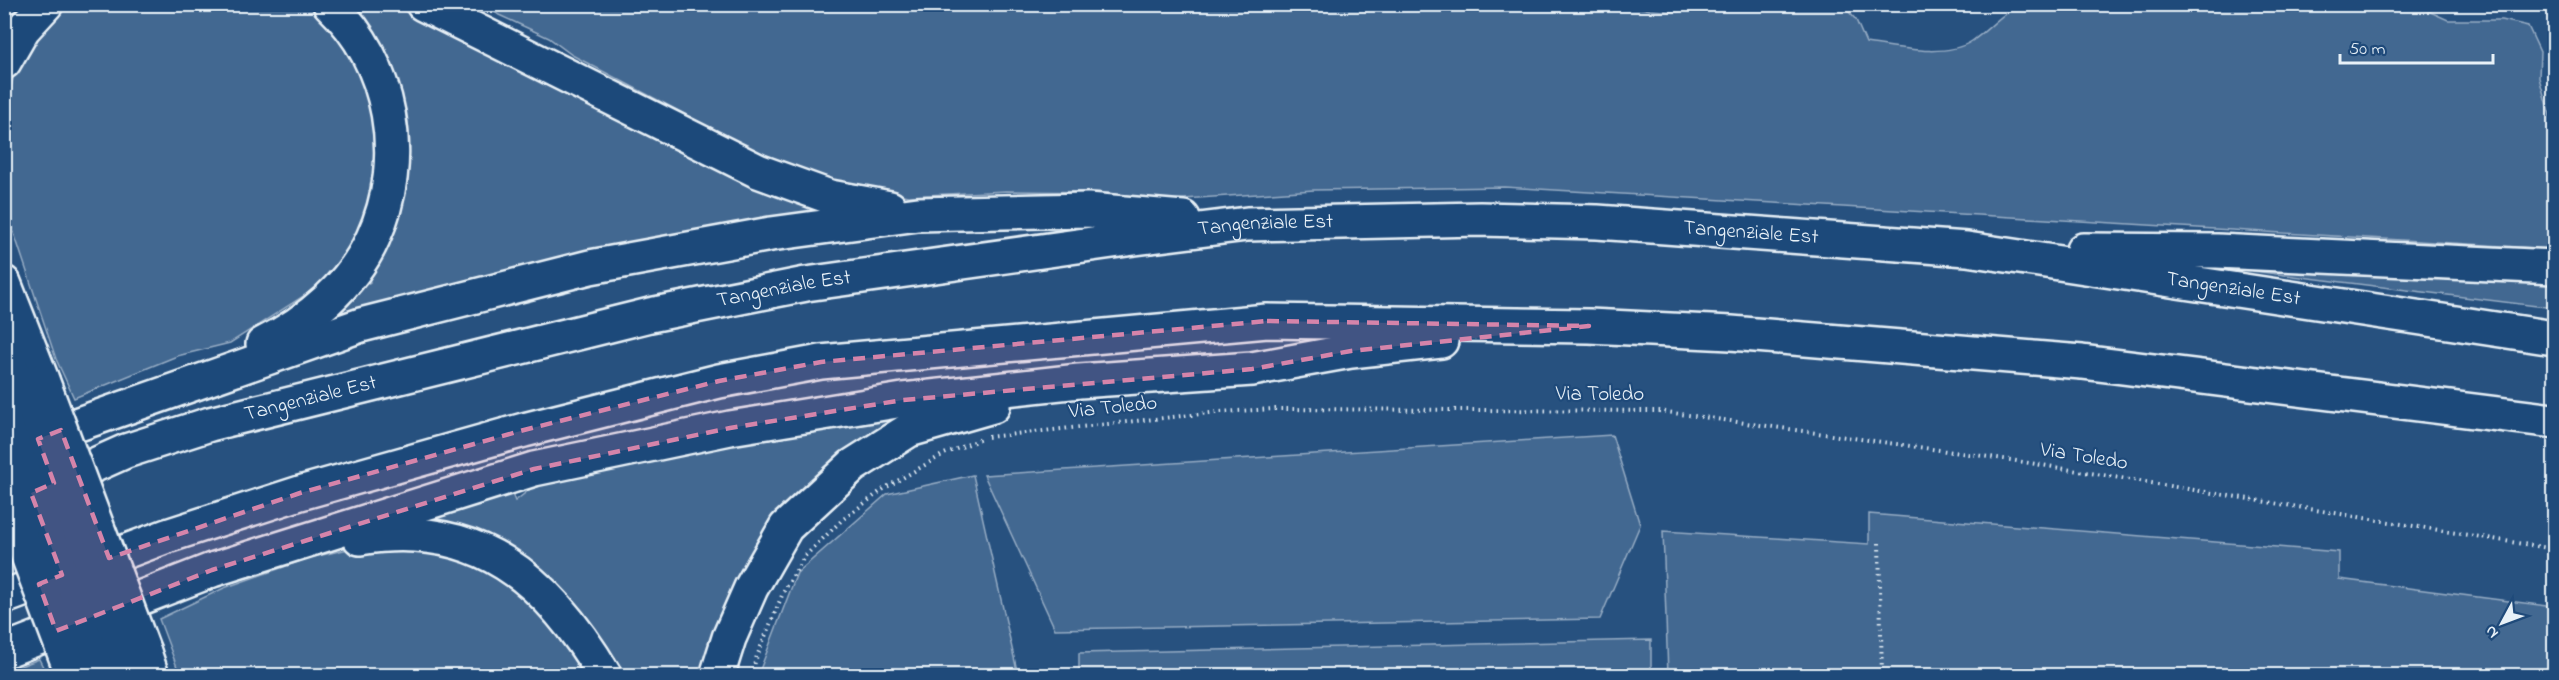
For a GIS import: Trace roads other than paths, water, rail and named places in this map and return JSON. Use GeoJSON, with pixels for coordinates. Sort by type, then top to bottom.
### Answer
{"type":"FeatureCollection","features":[{"type":"Feature","properties":{"kind":"highway"},"geometry":{"type":"LineString","coordinates":[[4,62],[23,29],[46,4]]}},
{"type":"Feature","properties":{"kind":"highway"},"geometry":{"type":"LineString","coordinates":[[91,419],[116,401],[134,392],[256,348],[274,339],[325,303],[351,273],[373,238],[382,215],[390,177],[392,157],[387,105],[372,58],[357,35],[330,4]]}},
{"type":"Feature","properties":{"kind":"highway"},"geometry":{"type":"LineString","coordinates":[[427,6],[758,171],[830,197],[918,214]]}},
{"type":"Feature","properties":{"kind":"highway"},"geometry":{"type":"LineString","coordinates":[[4,451],[361,325],[579,270],[771,234],[918,214],[1088,210],[1248,224]]}},
{"type":"Feature","properties":{"kind":"highway","name":"Tangenziale Est"},"geometry":{"type":"LineString","coordinates":[[4,505],[126,451],[210,424],[650,315],[806,284],[1248,224],[1480,219],[1597,222],[1967,249],[2554,338]]}},
{"type":"Feature","properties":{"kind":"highway"},"geometry":{"type":"LineString","coordinates":[[1967,249],[2217,251],[2554,267]]}},
{"type":"Feature","properties":{"kind":"highway"},"geometry":{"type":"LineString","coordinates":[[4,283],[30,384],[116,669]]}},
{"type":"Feature","properties":{"kind":"highway"},"geometry":{"type":"LineString","coordinates":[[4,597],[167,536],[300,493],[524,430],[719,381],[821,362],[1267,321],[1589,326],[1731,333],[2082,362],[2554,421]]}},
{"type":"Feature","properties":{"kind":"highway"},"geometry":{"type":"LineString","coordinates":[[4,651],[212,570],[534,469],[730,428],[891,402],[1079,381],[1252,369],[1351,351],[1589,326]]}},
{"type":"Feature","properties":{"kind":"highway"},"geometry":{"type":"LineString","coordinates":[[4,349],[30,384]]}},
{"type":"Feature","properties":{"kind":"highway"},"geometry":{"type":"LineString","coordinates":[[717,675],[729,638],[751,588],[786,527],[852,466],[909,430],[1079,381]]}},
{"type":"Feature","properties":{"kind":"highway"},"geometry":{"type":"LineString","coordinates":[[4,421],[116,669]]}},
{"type":"Feature","properties":{"kind":"highway"},"geometry":{"type":"LineString","coordinates":[[4,492],[116,669]]}},
{"type":"Feature","properties":{"kind":"highway"},"geometry":{"type":"LineString","coordinates":[[212,570],[372,536],[403,534],[452,539],[496,557],[543,590],[586,644],[604,675]]}}]}
